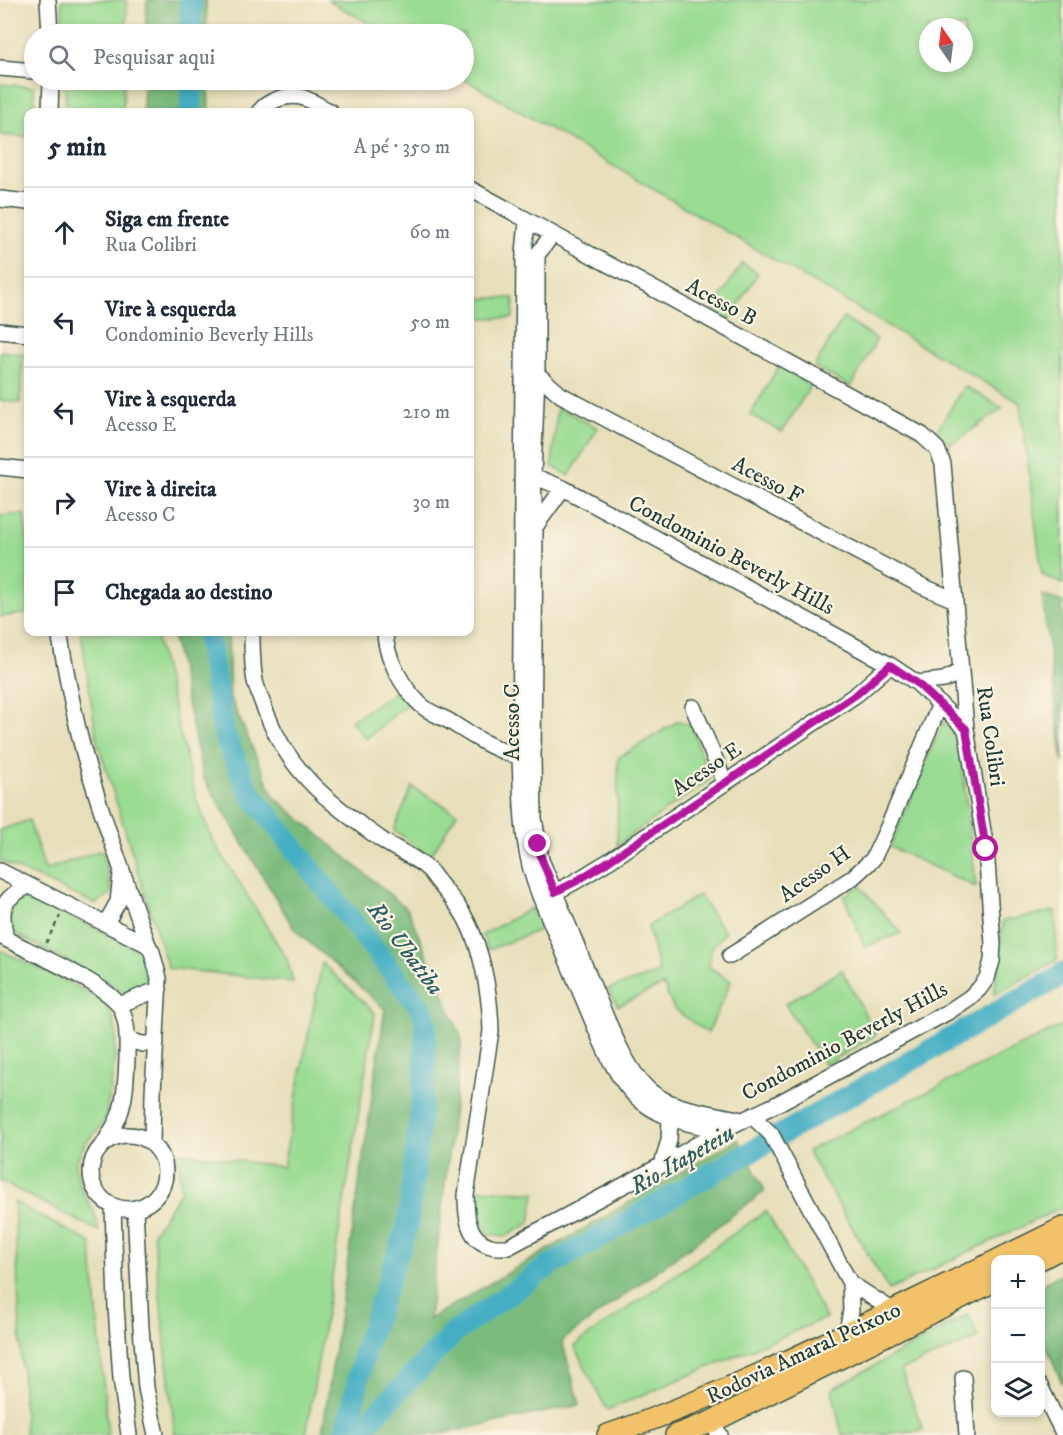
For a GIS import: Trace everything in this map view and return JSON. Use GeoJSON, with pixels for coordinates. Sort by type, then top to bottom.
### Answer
{"type":"FeatureCollection","features":[{"type":"Feature","properties":{"kind":"highway","name":"Rodovia Amaral Peixoto"},"geometry":{"type":"LineString","coordinates":[[1007,1255],[1063,1228]]}},
{"type":"Feature","properties":{"kind":"highway"},"geometry":{"type":"LineString","coordinates":[[1045,1256],[1063,1247]]}},
{"type":"Feature","properties":{"kind":"highway","name":"Rodovia Amaral Peixoto"},"geometry":{"type":"LineString","coordinates":[[608,1435],[700,1401],[991,1263]]}},
{"type":"Feature","properties":{"kind":"highway","name":"Rodovia Amaral Peixoto"},"geometry":{"type":"LineString","coordinates":[[676,1435],[715,1429],[991,1283]]}},
{"type":"Feature","properties":{"kind":"street"},"geometry":{"type":"LineString","coordinates":[[48,0],[49,24]]}},
{"type":"Feature","properties":{"kind":"street"},"geometry":{"type":"LineString","coordinates":[[0,68],[24,70]]}},
{"type":"Feature","properties":{"kind":"street"},"geometry":{"type":"LineString","coordinates":[[50,108],[51,90]]}},
{"type":"Feature","properties":{"kind":"street"},"geometry":{"type":"LineString","coordinates":[[262,108],[271,102],[292,96],[304,98],[323,108]]}},
{"type":"Feature","properties":{"kind":"street","name":"Acesso B"},"geometry":{"type":"LineString","coordinates":[[474,191],[922,435],[937,449],[943,464]]}},
{"type":"Feature","properties":{"kind":"street"},"geometry":{"type":"LineString","coordinates":[[0,200],[24,202]]}},
{"type":"Feature","properties":{"kind":"street","name":"Acesso C"},"geometry":{"type":"LineString","coordinates":[[527,221],[530,254],[527,758],[535,830],[547,894],[589,1013],[620,1078],[641,1101],[670,1118],[722,1130]]}},
{"type":"Feature","properties":{"kind":"street"},"geometry":{"type":"LineString","coordinates":[[530,254],[552,235]]}},
{"type":"Feature","properties":{"kind":"street"},"geometry":{"type":"LineString","coordinates":[[0,331],[24,334]]}},
{"type":"Feature","properties":{"kind":"street","name":"Acesso F"},"geometry":{"type":"LineString","coordinates":[[530,372],[561,395],[924,587],[955,600]]}},
{"type":"Feature","properties":{"kind":"street"},"geometry":{"type":"LineString","coordinates":[[529,404],[561,395]]}},
{"type":"Feature","properties":{"kind":"street","name":"Rua Colibri"},"geometry":{"type":"LineString","coordinates":[[943,464],[966,729],[986,849],[993,944],[992,961],[987,978]]}},
{"type":"Feature","properties":{"kind":"street"},"geometry":{"type":"LineString","coordinates":[[0,467],[24,470]]}},
{"type":"Feature","properties":{"kind":"street","name":"Acesso C"},"geometry":{"type":"LineString","coordinates":[[527,758],[535,527],[528,475]]}},
{"type":"Feature","properties":{"kind":"street","name":"Condominio Beverly Hills"},"geometry":{"type":"LineString","coordinates":[[528,475],[563,488],[890,665],[917,683],[966,729]]}},
{"type":"Feature","properties":{"kind":"street"},"geometry":{"type":"LineString","coordinates":[[535,527],[563,488]]}},
{"type":"Feature","properties":{"kind":"street"},"geometry":{"type":"LineString","coordinates":[[60,636],[84,752],[103,818],[152,952],[159,978],[152,1143]]}},
{"type":"Feature","properties":{"kind":"street","name":"Condominio Beverly Hills"},"geometry":{"type":"LineString","coordinates":[[252,636],[255,681],[280,744],[299,770],[323,795],[381,840],[428,869],[458,906],[474,940],[485,976],[491,1031],[466,1195],[467,1222],[476,1237],[486,1245],[508,1247],[662,1165],[722,1130],[775,1105],[948,1012],[969,998],[987,978]]}},
{"type":"Feature","properties":{"kind":"street"},"geometry":{"type":"LineString","coordinates":[[385,636],[389,653],[402,681],[422,706],[492,746],[527,758]]}},
{"type":"Feature","properties":{"kind":"street","name":"Acesso E"},"geometry":{"type":"LineString","coordinates":[[547,894],[575,882],[609,861],[857,694],[890,665]]}},
{"type":"Feature","properties":{"kind":"street"},"geometry":{"type":"LineString","coordinates":[[917,683],[944,680],[961,671]]}},
{"type":"Feature","properties":{"kind":"street","name":"Acesso H"},"geometry":{"type":"LineString","coordinates":[[730,956],[852,879],[873,859],[940,704]]}},
{"type":"Feature","properties":{"kind":"street"},"geometry":{"type":"LineString","coordinates":[[693,707],[725,783]]}},
{"type":"Feature","properties":{"kind":"street"},"geometry":{"type":"LineString","coordinates":[[106,923],[118,902],[121,868]]}},
{"type":"Feature","properties":{"kind":"street"},"geometry":{"type":"LineString","coordinates":[[0,872],[148,945]]}},
{"type":"Feature","properties":{"kind":"street"},"geometry":{"type":"LineString","coordinates":[[28,886],[14,892],[6,900],[1,910],[3,938],[102,990],[119,1005],[124,1016],[127,1039],[125,1090],[120,1115],[92,1160],[90,1171],[96,1192],[113,1206],[124,1209],[146,1204],[156,1197],[165,1175],[165,1163],[160,1152],[152,1143],[141,1136],[129,1134],[116,1136],[105,1142]]}},
{"type":"Feature","properties":{"kind":"street","name":"Acesso C"},"geometry":{"type":"LineString","coordinates":[[547,894],[629,1065],[640,1081],[651,1092],[675,1104],[747,1118]]}},
{"type":"Feature","properties":{"kind":"street"},"geometry":{"type":"LineString","coordinates":[[119,1005],[159,989]]}},
{"type":"Feature","properties":{"kind":"street"},"geometry":{"type":"LineString","coordinates":[[127,1039],[142,1044],[156,1043]]}},
{"type":"Feature","properties":{"kind":"street"},"geometry":{"type":"LineString","coordinates":[[125,1090],[140,1088],[153,1093]]}},
{"type":"Feature","properties":{"kind":"street"},"geometry":{"type":"LineString","coordinates":[[774,1140],[775,1105]]}},
{"type":"Feature","properties":{"kind":"street"},"geometry":{"type":"LineString","coordinates":[[662,1165],[669,1140],[670,1118]]}},
{"type":"Feature","properties":{"kind":"street"},"geometry":{"type":"LineString","coordinates":[[747,1118],[774,1140],[850,1283],[851,1311],[847,1332]]}},
{"type":"Feature","properties":{"kind":"street"},"geometry":{"type":"LineString","coordinates":[[113,1206],[121,1378],[129,1435]]}},
{"type":"Feature","properties":{"kind":"street"},"geometry":{"type":"LineString","coordinates":[[135,1208],[146,1388],[156,1435]]}},
{"type":"Feature","properties":{"kind":"street"},"geometry":{"type":"LineString","coordinates":[[850,1283],[892,1310]]}},
{"type":"Feature","properties":{"kind":"street"},"geometry":{"type":"LineString","coordinates":[[963,1378],[967,1435]]}},
{"type":"Feature","properties":{"kind":"street"},"geometry":{"type":"LineString","coordinates":[[1045,1395],[1063,1433]]}},
{"type":"Feature","properties":{"kind":"path"},"geometry":{"type":"LineString","coordinates":[[39,956],[67,904]]}},
{"type":"Feature","properties":{"kind":"green space"},"geometry":{"type":"Polygon","coordinates":[[[62,0],[127,0],[126,24],[63,24],[62,0]]]}},
{"type":"Feature","properties":{"kind":"green space"},"geometry":{"type":"Polygon","coordinates":[[[147,0],[206,0],[207,24],[146,24],[147,0]]]}},
{"type":"Feature","properties":{"kind":"green space"},"geometry":{"type":"Polygon","coordinates":[[[328,0],[1063,0],[1063,584],[1042,575],[1020,403],[474,85],[474,24],[370,24],[328,0]]]}},
{"type":"Feature","properties":{"kind":"green space"},"geometry":{"type":"Polygon","coordinates":[[[0,84],[24,86],[24,90],[34,90],[35,108],[24,108],[24,137],[0,135],[0,84]]]}},
{"type":"Feature","properties":{"kind":"green space"},"geometry":{"type":"Polygon","coordinates":[[[65,90],[124,90],[123,108],[66,108],[65,90]]]}},
{"type":"Feature","properties":{"kind":"green space"},"geometry":{"type":"Polygon","coordinates":[[[144,90],[208,90],[209,108],[143,108],[144,90]]]}},
{"type":"Feature","properties":{"kind":"green space"},"geometry":{"type":"Polygon","coordinates":[[[742,263],[758,273],[729,321],[712,311],[742,263]]]}},
{"type":"Feature","properties":{"kind":"green space"},"geometry":{"type":"Polygon","coordinates":[[[474,298],[514,298],[513,318],[474,318],[474,298]]]}},
{"type":"Feature","properties":{"kind":"green space"},"geometry":{"type":"Polygon","coordinates":[[[843,318],[877,339],[851,387],[814,367],[843,318]]]}},
{"type":"Feature","properties":{"kind":"green space"},"geometry":{"type":"Polygon","coordinates":[[[0,351],[23,354],[20,403],[0,400],[0,351]]]}},
{"type":"Feature","properties":{"kind":"green space"},"geometry":{"type":"Polygon","coordinates":[[[779,366],[811,385],[782,432],[750,415],[779,366]]]}},
{"type":"Feature","properties":{"kind":"green space"},"geometry":{"type":"Polygon","coordinates":[[[964,386],[1003,408],[951,444],[935,434],[964,386]]]}},
{"type":"Feature","properties":{"kind":"green space"},"geometry":{"type":"Polygon","coordinates":[[[557,407],[598,428],[569,476],[552,466],[557,407]]]}},
{"type":"Feature","properties":{"kind":"green space"},"geometry":{"type":"Polygon","coordinates":[[[24,514],[24,614],[0,617],[0,516],[24,514]]]}},
{"type":"Feature","properties":{"kind":"green space"},"geometry":{"type":"Polygon","coordinates":[[[1042,595],[1063,602],[1063,763],[1042,595]]]}},
{"type":"Feature","properties":{"kind":"green space"},"geometry":{"type":"Polygon","coordinates":[[[82,636],[156,636],[196,798],[212,839],[287,959],[293,982],[168,968],[97,740],[82,636]]]}},
{"type":"Feature","properties":{"kind":"green space"},"geometry":{"type":"Polygon","coordinates":[[[173,636],[228,636],[230,697],[274,797],[408,910],[462,1039],[429,1319],[738,1139],[765,1191],[562,1341],[580,1405],[434,1435],[322,1435],[385,1009],[295,930],[203,777],[173,636]]]}},
{"type":"Feature","properties":{"kind":"green space"},"geometry":{"type":"Polygon","coordinates":[[[399,689],[408,703],[366,739],[351,721],[399,689]]]}},
{"type":"Feature","properties":{"kind":"green space"},"geometry":{"type":"Polygon","coordinates":[[[678,721],[691,725],[710,779],[617,845],[618,758],[678,721]]]}},
{"type":"Feature","properties":{"kind":"green space"},"geometry":{"type":"Polygon","coordinates":[[[943,722],[959,736],[976,887],[890,847],[943,722]]]}},
{"type":"Feature","properties":{"kind":"green space"},"geometry":{"type":"Polygon","coordinates":[[[412,787],[457,813],[430,857],[394,830],[412,787]]]}},
{"type":"Feature","properties":{"kind":"green space"},"geometry":{"type":"Polygon","coordinates":[[[29,820],[45,870],[102,850],[112,893],[95,904],[0,861],[0,830],[29,820]]]}},
{"type":"Feature","properties":{"kind":"green space"},"geometry":{"type":"Polygon","coordinates":[[[859,885],[901,933],[865,947],[844,897],[859,885]]]}},
{"type":"Feature","properties":{"kind":"green space"},"geometry":{"type":"Polygon","coordinates":[[[699,895],[725,933],[711,948],[709,967],[731,981],[708,1033],[674,1009],[663,985],[618,1006],[608,989],[659,973],[648,926],[699,895]]]}},
{"type":"Feature","properties":{"kind":"green space"},"geometry":{"type":"Polygon","coordinates":[[[32,898],[144,952],[154,980],[142,990],[127,993],[14,933],[10,922],[11,912],[21,900],[32,898]]]}},
{"type":"Feature","properties":{"kind":"green space"},"geometry":{"type":"Polygon","coordinates":[[[531,908],[542,929],[488,950],[482,935],[531,908]]]}},
{"type":"Feature","properties":{"kind":"green space"},"geometry":{"type":"Polygon","coordinates":[[[1055,911],[1057,960],[994,995],[1003,921],[1055,911]]]}},
{"type":"Feature","properties":{"kind":"green space"},"geometry":{"type":"Polygon","coordinates":[[[0,950],[101,998],[112,1015],[116,1033],[114,1066],[106,1116],[102,1126],[85,1143],[77,1160],[76,1169],[79,1185],[94,1212],[99,1231],[0,1181],[0,950]]]}},
{"type":"Feature","properties":{"kind":"green space"},"geometry":{"type":"Polygon","coordinates":[[[322,963],[375,1013],[306,1435],[175,1435],[153,1233],[181,1191],[178,1152],[283,1167],[322,963]]]}},
{"type":"Feature","properties":{"kind":"green space"},"geometry":{"type":"Polygon","coordinates":[[[842,970],[876,1035],[825,1065],[785,1004],[842,970]]]}},
{"type":"Feature","properties":{"kind":"green space"},"geometry":{"type":"Polygon","coordinates":[[[1063,1025],[1063,1207],[889,1290],[807,1151],[1063,1025]]]}},
{"type":"Feature","properties":{"kind":"green space"},"geometry":{"type":"Polygon","coordinates":[[[479,1189],[535,1193],[530,1223],[507,1236],[489,1234],[474,1213],[479,1189]]]}},
{"type":"Feature","properties":{"kind":"green space"},"geometry":{"type":"Polygon","coordinates":[[[14,1202],[91,1243],[108,1435],[25,1435],[14,1202]]]}},
{"type":"Feature","properties":{"kind":"green space"},"geometry":{"type":"Polygon","coordinates":[[[766,1211],[826,1318],[607,1410],[574,1346],[766,1211]]]}},
{"type":"Feature","properties":{"kind":"green space"},"geometry":{"type":"Polygon","coordinates":[[[1063,1273],[1063,1385],[1045,1343],[1045,1282],[1063,1273]]]}},
{"type":"Feature","properties":{"kind":"green space"},"geometry":{"type":"Polygon","coordinates":[[[969,1314],[978,1338],[901,1370],[923,1430],[842,1435],[832,1389],[969,1314]]]}},
{"type":"Feature","properties":{"kind":"waterway","name":"Rio Ubatiba"},"geometry":{"type":"LineString","coordinates":[[190,0],[191,24]]}},
{"type":"Feature","properties":{"kind":"waterway","name":"Rio Ubatiba"},"geometry":{"type":"LineString","coordinates":[[191,90],[191,108]]}},
{"type":"Feature","properties":{"kind":"waterway","name":"Rio Ubatiba"},"geometry":{"type":"LineString","coordinates":[[208,636],[224,734],[249,791],[423,1011],[426,1025],[424,1079],[408,1224],[366,1345],[346,1435]]}},
{"type":"Feature","properties":{"kind":"waterway","name":"Rio Itapeteiu"},"geometry":{"type":"LineString","coordinates":[[361,1435],[375,1415],[455,1332],[549,1266],[1063,973]]}},
{"type":"Feature","properties":{"kind":"route"},"geometry":{"type":"LineString","coordinates":[[538,844],[555,892],[609,861],[857,694],[890,665],[917,683],[966,729],[986,849]]}}]}
